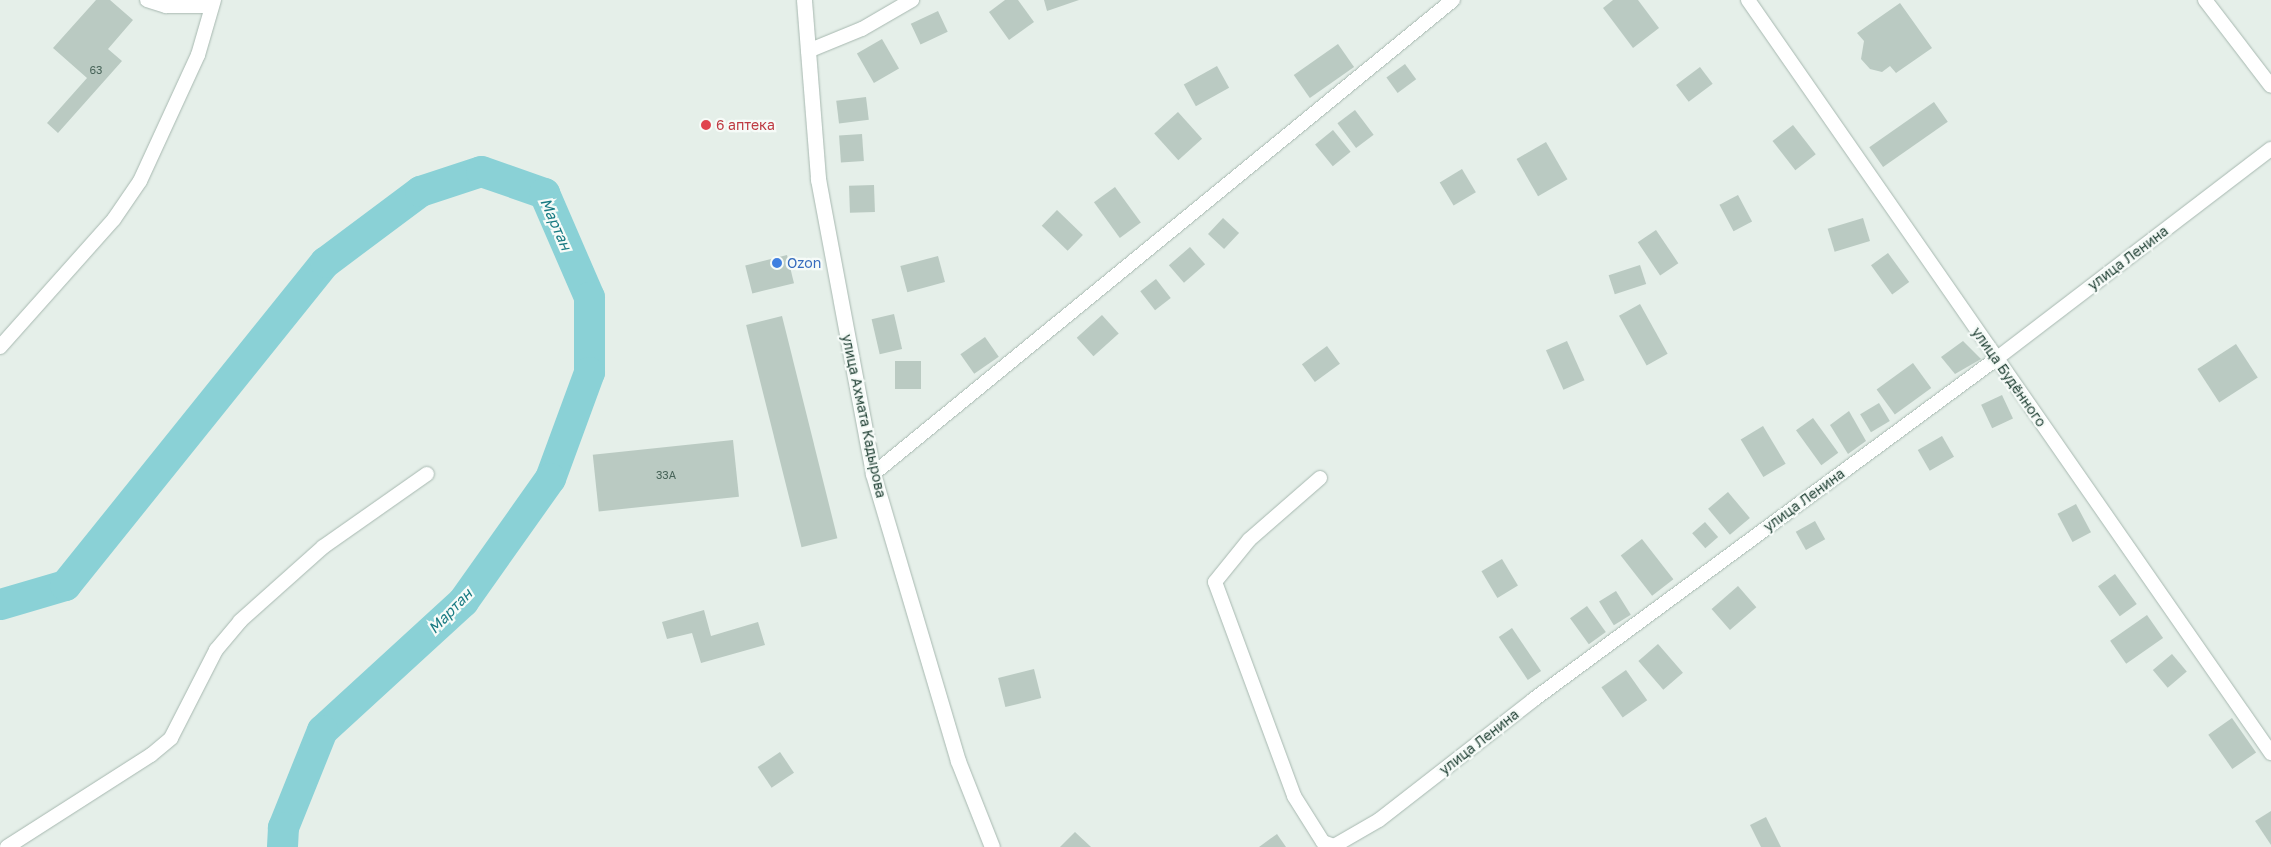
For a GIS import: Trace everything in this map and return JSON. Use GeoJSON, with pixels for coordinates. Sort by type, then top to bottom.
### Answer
{"type":"FeatureCollection","features":[{"type":"Feature","properties":{"kind":"main road","name":"улица Ахмата Кадырова"},"geometry":{"type":"LineString","coordinates":[[804,0],[818,179],[873,474],[958,761],[992,847]]}},
{"type":"Feature","properties":{"kind":"street"},"geometry":{"type":"LineString","coordinates":[[0,347],[114,219],[140,181],[198,56],[212,3],[166,6],[147,0]]}},
{"type":"Feature","properties":{"kind":"street"},"geometry":{"type":"LineString","coordinates":[[808,51],[862,29],[912,0]]}},
{"type":"Feature","properties":{"kind":"street"},"geometry":{"type":"LineString","coordinates":[[873,474],[1453,0]]}},
{"type":"Feature","properties":{"kind":"street","name":"улица Будённого"},"geometry":{"type":"LineString","coordinates":[[1748,0],[2271,753]]}},
{"type":"Feature","properties":{"kind":"street"},"geometry":{"type":"LineString","coordinates":[[2205,0],[2271,86]]}},
{"type":"Feature","properties":{"kind":"street","name":"улица Ленина"},"geometry":{"type":"LineString","coordinates":[[1334,846],[1379,820],[1533,700],[1996,359],[2271,149]]}},
{"type":"Feature","properties":{"kind":"street"},"geometry":{"type":"LineString","coordinates":[[7,847],[151,755],[171,738],[216,650],[240,621],[324,547],[427,474]]}},
{"type":"Feature","properties":{"kind":"street"},"geometry":{"type":"LineString","coordinates":[[1320,478],[1249,540],[1215,582],[1294,796],[1323,842],[1334,846]]}},
{"type":"Feature","properties":{"kind":"building"},"geometry":{"type":"Polygon","coordinates":[[[96,0],[110,0],[133,20],[108,49],[122,61],[58,133],[47,123],[87,78],[53,48],[96,0]]]}},
{"type":"Feature","properties":{"kind":"building"},"geometry":{"type":"Polygon","coordinates":[[[1005,0],[1018,0],[1034,22],[1009,40],[989,12],[1005,0]]]}},
{"type":"Feature","properties":{"kind":"building"},"geometry":{"type":"Polygon","coordinates":[[[1044,0],[1079,0],[1047,11],[1044,0]]]}},
{"type":"Feature","properties":{"kind":"building"},"geometry":{"type":"Polygon","coordinates":[[[1613,0],[1638,0],[1659,28],[1633,48],[1603,8],[1613,0]]]}},
{"type":"Feature","properties":{"kind":"building"},"geometry":{"type":"Polygon","coordinates":[[[1900,3],[1932,48],[1896,73],[1890,66],[1882,72],[1870,69],[1861,59],[1864,41],[1857,33],[1900,3]]]}},
{"type":"Feature","properties":{"kind":"building"},"geometry":{"type":"Polygon","coordinates":[[[938,11],[948,32],[921,45],[911,24],[938,11]]]}},
{"type":"Feature","properties":{"kind":"building"},"geometry":{"type":"Polygon","coordinates":[[[882,39],[899,68],[874,83],[857,54],[882,39]]]}},
{"type":"Feature","properties":{"kind":"building"},"geometry":{"type":"Polygon","coordinates":[[[1338,44],[1354,67],[1310,98],[1294,75],[1338,44]]]}},
{"type":"Feature","properties":{"kind":"building"},"geometry":{"type":"Polygon","coordinates":[[[1405,64],[1416,79],[1398,93],[1386,78],[1405,64]]]}},
{"type":"Feature","properties":{"kind":"building"},"geometry":{"type":"Polygon","coordinates":[[[1217,66],[1229,88],[1196,106],[1184,84],[1217,66]]]}},
{"type":"Feature","properties":{"kind":"building"},"geometry":{"type":"Polygon","coordinates":[[[1700,67],[1713,84],[1689,102],[1676,85],[1700,67]]]}},
{"type":"Feature","properties":{"kind":"building"},"geometry":{"type":"Polygon","coordinates":[[[866,97],[869,120],[839,123],[836,101],[866,97]]]}},
{"type":"Feature","properties":{"kind":"building"},"geometry":{"type":"Polygon","coordinates":[[[1934,102],[1948,122],[1883,167],[1869,147],[1934,102]]]}},
{"type":"Feature","properties":{"kind":"building"},"geometry":{"type":"Polygon","coordinates":[[[1355,110],[1374,135],[1356,148],[1337,123],[1355,110]]]}},
{"type":"Feature","properties":{"kind":"building"},"geometry":{"type":"Polygon","coordinates":[[[1178,112],[1202,139],[1178,160],[1154,133],[1178,112]]]}},
{"type":"Feature","properties":{"kind":"building"},"geometry":{"type":"Polygon","coordinates":[[[1793,125],[1816,154],[1795,170],[1773,141],[1793,125]]]}},
{"type":"Feature","properties":{"kind":"building"},"geometry":{"type":"Polygon","coordinates":[[[1333,130],[1351,152],[1333,166],[1315,144],[1333,130]]]}},
{"type":"Feature","properties":{"kind":"building"},"geometry":{"type":"Polygon","coordinates":[[[862,134],[864,161],[841,163],[839,136],[862,134]]]}},
{"type":"Feature","properties":{"kind":"building"},"geometry":{"type":"Polygon","coordinates":[[[1546,142],[1568,179],[1538,196],[1517,159],[1546,142]]]}},
{"type":"Feature","properties":{"kind":"building"},"geometry":{"type":"Polygon","coordinates":[[[1462,169],[1476,192],[1454,206],[1440,182],[1462,169]]]}},
{"type":"Feature","properties":{"kind":"building"},"geometry":{"type":"Polygon","coordinates":[[[874,185],[875,212],[850,213],[849,186],[874,185]]]}},
{"type":"Feature","properties":{"kind":"building"},"geometry":{"type":"Polygon","coordinates":[[[1115,187],[1141,223],[1120,238],[1094,202],[1115,187]]]}},
{"type":"Feature","properties":{"kind":"building"},"geometry":{"type":"Polygon","coordinates":[[[1738,195],[1752,221],[1734,231],[1719,205],[1738,195]]]}},
{"type":"Feature","properties":{"kind":"building"},"geometry":{"type":"Polygon","coordinates":[[[1057,210],[1083,235],[1068,251],[1042,226],[1057,210]]]}},
{"type":"Feature","properties":{"kind":"building"},"geometry":{"type":"Polygon","coordinates":[[[1223,218],[1239,233],[1224,249],[1208,234],[1223,218]]]}},
{"type":"Feature","properties":{"kind":"building"},"geometry":{"type":"Polygon","coordinates":[[[1863,218],[1870,241],[1835,252],[1828,229],[1863,218]]]}},
{"type":"Feature","properties":{"kind":"building"},"geometry":{"type":"Polygon","coordinates":[[[1656,230],[1678,263],[1660,275],[1638,242],[1656,230]]]}},
{"type":"Feature","properties":{"kind":"building"},"geometry":{"type":"Polygon","coordinates":[[[1190,247],[1205,264],[1184,283],[1169,265],[1190,247]]]}},
{"type":"Feature","properties":{"kind":"building"},"geometry":{"type":"Polygon","coordinates":[[[1888,253],[1909,282],[1892,294],[1871,265],[1888,253]]]}},
{"type":"Feature","properties":{"kind":"building"},"geometry":{"type":"Polygon","coordinates":[[[787,255],[794,283],[752,294],[745,265],[787,255]]]}},
{"type":"Feature","properties":{"kind":"building"},"geometry":{"type":"Polygon","coordinates":[[[938,256],[945,282],[907,292],[900,266],[938,256]]]}},
{"type":"Feature","properties":{"kind":"building"},"geometry":{"type":"Polygon","coordinates":[[[1640,265],[1646,284],[1615,294],[1609,275],[1640,265]]]}},
{"type":"Feature","properties":{"kind":"building"},"geometry":{"type":"Polygon","coordinates":[[[1156,279],[1171,298],[1155,310],[1140,291],[1156,279]]]}},
{"type":"Feature","properties":{"kind":"building"},"geometry":{"type":"Polygon","coordinates":[[[1640,304],[1668,354],[1647,365],[1619,316],[1640,304]]]}},
{"type":"Feature","properties":{"kind":"building"},"geometry":{"type":"Polygon","coordinates":[[[894,314],[902,349],[880,354],[872,319],[894,314]]]}},
{"type":"Feature","properties":{"kind":"building"},"geometry":{"type":"Polygon","coordinates":[[[1102,315],[1119,334],[1093,356],[1077,338],[1102,315]]]}},
{"type":"Feature","properties":{"kind":"building"},"geometry":{"type":"Polygon","coordinates":[[[782,316],[837,538],[801,547],[746,325],[782,316]]]}},
{"type":"Feature","properties":{"kind":"building"},"geometry":{"type":"Polygon","coordinates":[[[985,337],[999,357],[974,374],[960,354],[985,337]]]}},
{"type":"Feature","properties":{"kind":"building"},"geometry":{"type":"Polygon","coordinates":[[[1567,341],[1584,380],[1563,390],[1546,350],[1567,341]]]}},
{"type":"Feature","properties":{"kind":"building"},"geometry":{"type":"Polygon","coordinates":[[[1963,341],[1981,359],[1955,374],[1941,357],[1963,341]]]}},
{"type":"Feature","properties":{"kind":"building"},"geometry":{"type":"Polygon","coordinates":[[[2236,344],[2258,378],[2219,403],[2197,369],[2236,344]]]}},
{"type":"Feature","properties":{"kind":"building"},"geometry":{"type":"Polygon","coordinates":[[[1327,346],[1340,364],[1315,382],[1302,364],[1327,346]]]}},
{"type":"Feature","properties":{"kind":"building"},"geometry":{"type":"Polygon","coordinates":[[[895,361],[921,361],[921,389],[895,389],[895,361]]]}},
{"type":"Feature","properties":{"kind":"building"},"geometry":{"type":"Polygon","coordinates":[[[1913,363],[1931,388],[1895,415],[1877,389],[1913,363]]]}},
{"type":"Feature","properties":{"kind":"building"},"geometry":{"type":"Polygon","coordinates":[[[2002,395],[2013,419],[1992,428],[1981,405],[2002,395]]]}},
{"type":"Feature","properties":{"kind":"building"},"geometry":{"type":"Polygon","coordinates":[[[1879,403],[1890,421],[1871,432],[1860,414],[1879,403]]]}},
{"type":"Feature","properties":{"kind":"building"},"geometry":{"type":"Polygon","coordinates":[[[1849,411],[1866,441],[1848,454],[1830,425],[1849,411]]]}},
{"type":"Feature","properties":{"kind":"building"},"geometry":{"type":"Polygon","coordinates":[[[1813,418],[1838,453],[1821,465],[1796,430],[1813,418]]]}},
{"type":"Feature","properties":{"kind":"building"},"geometry":{"type":"Polygon","coordinates":[[[1763,426],[1786,464],[1763,477],[1741,439],[1763,426]]]}},
{"type":"Feature","properties":{"kind":"building"},"geometry":{"type":"Polygon","coordinates":[[[1942,436],[1954,457],[1930,471],[1918,450],[1942,436]]]}},
{"type":"Feature","properties":{"kind":"building"},"geometry":{"type":"Polygon","coordinates":[[[733,440],[739,497],[599,511],[593,455],[733,440]]]}},
{"type":"Feature","properties":{"kind":"building"},"geometry":{"type":"Polygon","coordinates":[[[1728,492],[1750,518],[1730,535],[1708,509],[1728,492]]]}},
{"type":"Feature","properties":{"kind":"building"},"geometry":{"type":"Polygon","coordinates":[[[2076,504],[2091,532],[2072,542],[2057,514],[2076,504]]]}},
{"type":"Feature","properties":{"kind":"building"},"geometry":{"type":"Polygon","coordinates":[[[1815,521],[1825,539],[1806,550],[1796,532],[1815,521]]]}},
{"type":"Feature","properties":{"kind":"building"},"geometry":{"type":"Polygon","coordinates":[[[1705,522],[1718,537],[1705,548],[1692,533],[1705,522]]]}},
{"type":"Feature","properties":{"kind":"building"},"geometry":{"type":"Polygon","coordinates":[[[1642,539],[1673,579],[1652,596],[1621,556],[1642,539]]]}},
{"type":"Feature","properties":{"kind":"building"},"geometry":{"type":"Polygon","coordinates":[[[1502,559],[1518,586],[1497,598],[1481,571],[1502,559]]]}},
{"type":"Feature","properties":{"kind":"building"},"geometry":{"type":"Polygon","coordinates":[[[2115,574],[2137,604],[2120,616],[2098,586],[2115,574]]]}},
{"type":"Feature","properties":{"kind":"building"},"geometry":{"type":"Polygon","coordinates":[[[1738,586],[1756,607],[1730,630],[1712,609],[1738,586]]]}},
{"type":"Feature","properties":{"kind":"building"},"geometry":{"type":"Polygon","coordinates":[[[1616,591],[1631,615],[1614,625],[1599,602],[1616,591]]]}},
{"type":"Feature","properties":{"kind":"building"},"geometry":{"type":"Polygon","coordinates":[[[1587,606],[1606,632],[1589,644],[1570,618],[1587,606]]]}},
{"type":"Feature","properties":{"kind":"building"},"geometry":{"type":"Polygon","coordinates":[[[704,610],[711,636],[758,622],[765,645],[701,663],[692,633],[667,639],[662,622],[704,610]]]}},
{"type":"Feature","properties":{"kind":"building"},"geometry":{"type":"Polygon","coordinates":[[[2147,615],[2163,638],[2126,664],[2110,641],[2147,615]]]}},
{"type":"Feature","properties":{"kind":"building"},"geometry":{"type":"Polygon","coordinates":[[[1512,628],[1541,671],[1528,680],[1499,637],[1512,628]]]}},
{"type":"Feature","properties":{"kind":"building"},"geometry":{"type":"Polygon","coordinates":[[[1658,644],[1683,673],[1663,690],[1638,661],[1658,644]]]}},
{"type":"Feature","properties":{"kind":"building"},"geometry":{"type":"Polygon","coordinates":[[[2172,654],[2187,672],[2168,688],[2153,670],[2172,654]]]}},
{"type":"Feature","properties":{"kind":"building"},"geometry":{"type":"Polygon","coordinates":[[[1034,669],[1041,698],[1005,707],[998,678],[1034,669]]]}},
{"type":"Feature","properties":{"kind":"building"},"geometry":{"type":"Polygon","coordinates":[[[1626,670],[1647,700],[1623,718],[1601,687],[1626,670]]]}},
{"type":"Feature","properties":{"kind":"building"},"geometry":{"type":"Polygon","coordinates":[[[2232,718],[2256,752],[2232,769],[2208,735],[2232,718]]]}},
{"type":"Feature","properties":{"kind":"building"},"geometry":{"type":"Polygon","coordinates":[[[780,752],[794,773],[772,788],[758,767],[780,752]]]}},
{"type":"Feature","properties":{"kind":"building"},"geometry":{"type":"Polygon","coordinates":[[[2271,811],[2271,845],[2255,821],[2271,811]]]}},
{"type":"Feature","properties":{"kind":"building"},"geometry":{"type":"Polygon","coordinates":[[[1766,817],[1781,847],[1761,847],[1750,825],[1766,817]]]}},
{"type":"Feature","properties":{"kind":"building"},"geometry":{"type":"Polygon","coordinates":[[[1075,832],[1091,847],[1060,847],[1075,832]]]}},
{"type":"Feature","properties":{"kind":"building"},"geometry":{"type":"Polygon","coordinates":[[[1277,834],[1286,847],[1259,847],[1277,834]]]}},
{"type":"Feature","properties":{"kind":"waterway","name":"Мартан"},"geometry":{"type":"LineString","coordinates":[[0,604],[65,585],[325,262],[420,191],[481,171],[544,193],[589,297],[589,372],[550,478],[463,601],[322,730],[283,827],[282,847]]}},
{"type":"Feature","properties":{"kind":"place","name":"6 аптека"},"geometry":{"type":"Point","coordinates":[706,125]}},
{"type":"Feature","properties":{"kind":"place","name":"Ozon"},"geometry":{"type":"Point","coordinates":[777,263]}}]}
